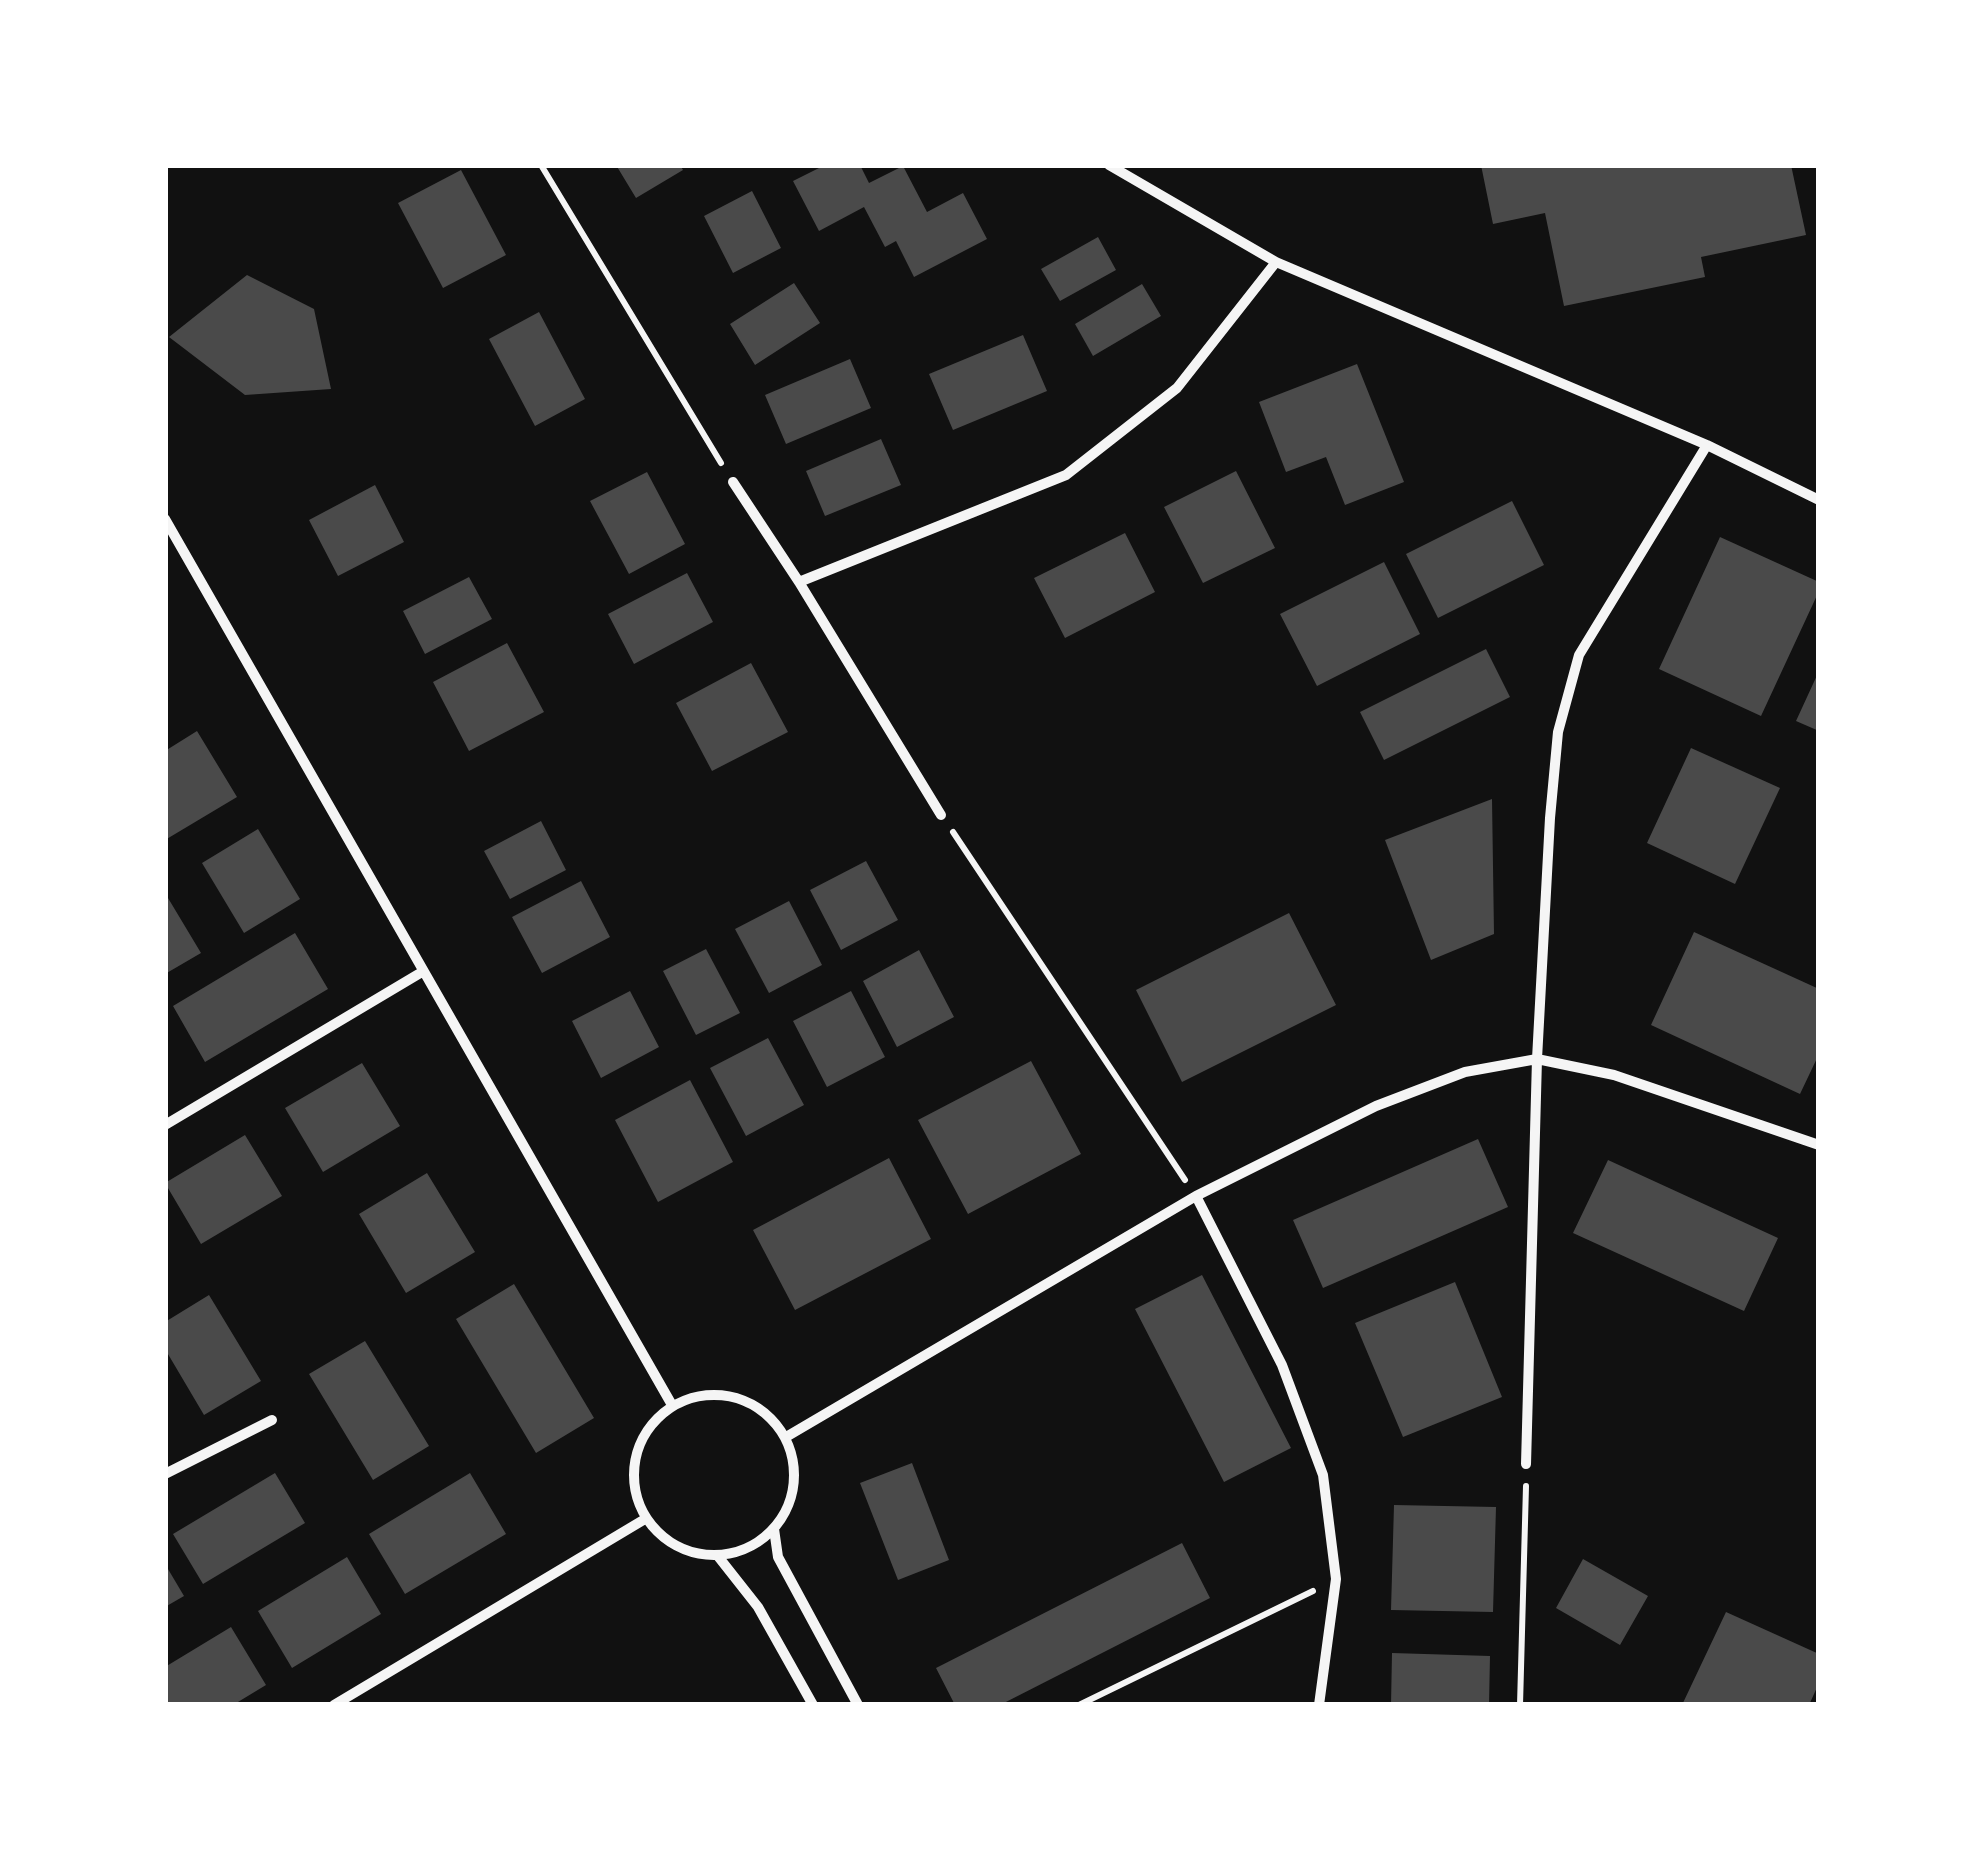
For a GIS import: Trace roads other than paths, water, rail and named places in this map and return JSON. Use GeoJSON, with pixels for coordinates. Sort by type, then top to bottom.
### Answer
{"type":"FeatureCollection","features":[{"type":"Feature","properties":{"kind":"street"},"geometry":{"type":"LineString","coordinates":[[1109,165],[1276,262],[1707,445],[1819,500]]}},
{"type":"Feature","properties":{"kind":"street"},"geometry":{"type":"LineString","coordinates":[[798,582],[1066,475],[1176,388],[1276,262]]}},
{"type":"Feature","properties":{"kind":"street"},"geometry":{"type":"LineString","coordinates":[[1526,1464],[1538,1060],[1558,732],[1580,655],[1707,445]]}},
{"type":"Feature","properties":{"kind":"street"},"geometry":{"type":"LineString","coordinates":[[733,482],[941,815]]}},
{"type":"Feature","properties":{"kind":"street"},"geometry":{"type":"LineString","coordinates":[[165,519],[672,1406]]}},
{"type":"Feature","properties":{"kind":"street"},"geometry":{"type":"LineString","coordinates":[[165,1125],[422,972]]}},
{"type":"Feature","properties":{"kind":"street"},"geometry":{"type":"LineString","coordinates":[[786,1437],[1196,1196],[1376,1106],[1465,1072],[1538,1060],[1614,1076],[1819,1145]]}},
{"type":"Feature","properties":{"kind":"street"},"geometry":{"type":"LineString","coordinates":[[1196,1196],[1282,1365],[1323,1475],[1336,1579],[1320,1705]]}},
{"type":"Feature","properties":{"kind":"street"},"geometry":{"type":"LineString","coordinates":[[718,1394],[745,1400],[768,1415],[786,1437],[795,1478],[789,1506],[774,1530],[751,1546],[717,1555],[690,1552],[664,1540],[638,1504],[633,1476],[637,1449],[651,1424],[689,1398],[718,1394]]}},
{"type":"Feature","properties":{"kind":"street"},"geometry":{"type":"LineString","coordinates":[[165,1474],[272,1420]]}},
{"type":"Feature","properties":{"kind":"street"},"geometry":{"type":"LineString","coordinates":[[334,1705],[646,1519]]}},
{"type":"Feature","properties":{"kind":"street"},"geometry":{"type":"LineString","coordinates":[[774,1530],[778,1557],[858,1705]]}},
{"type":"Feature","properties":{"kind":"street"},"geometry":{"type":"LineString","coordinates":[[717,1555],[758,1607],[813,1705]]}}]}
